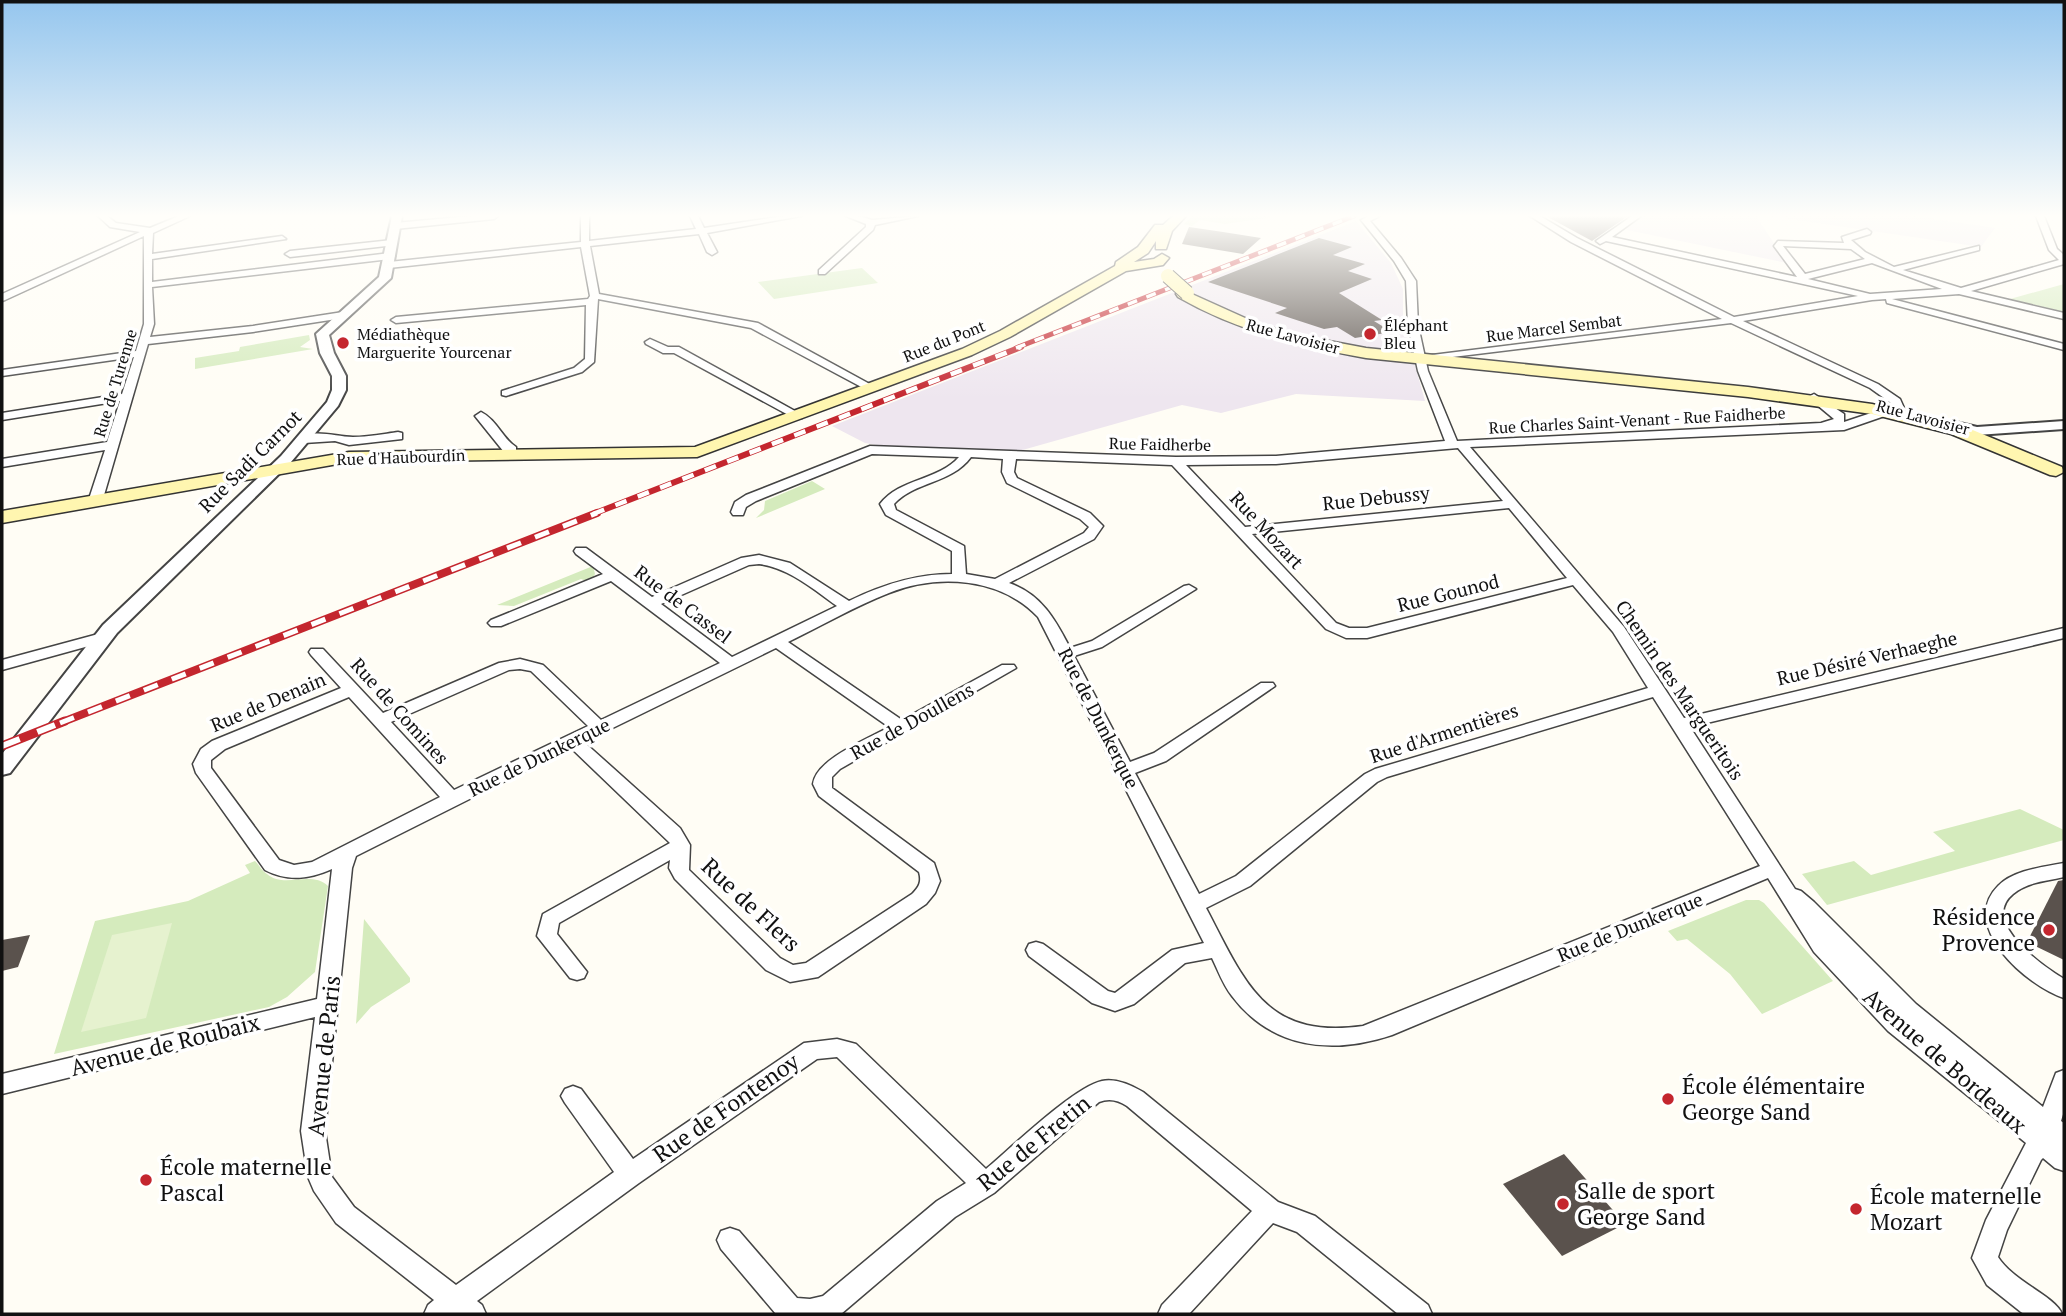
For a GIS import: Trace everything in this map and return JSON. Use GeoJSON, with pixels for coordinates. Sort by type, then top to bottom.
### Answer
{"type":"FeatureCollection","features":[{"type":"Feature","properties":{"kind":"main road","name":"Rue du Pont"},"geometry":{"type":"LineString","coordinates":[[871,388],[991,341],[1103,277]]}},
{"type":"Feature","properties":{"kind":"main road","name":"Rue Lavoisier"},"geometry":{"type":"LineString","coordinates":[[1171,277],[1187,293],[1222,315],[1284,335],[1366,353],[1886,408],[1978,434],[2060,473]]}},
{"type":"Feature","properties":{"kind":"main road","name":"Rue Lavoisier"},"geometry":{"type":"LineString","coordinates":[[1187,293],[1258,324],[1342,345],[1421,358]]}},
{"type":"Feature","properties":{"kind":"main road","name":"Rue d'Haubourdin"},"geometry":{"type":"LineString","coordinates":[[2,517],[358,457],[697,452],[871,388]]}},
{"type":"Feature","properties":{"kind":"street"},"geometry":{"type":"LineString","coordinates":[[2,298],[47,277]]}},
{"type":"Feature","properties":{"kind":"street","name":"Rue de Turenne"},"geometry":{"type":"LineString","coordinates":[[95,502],[149,324],[148,277]]}},
{"type":"Feature","properties":{"kind":"street"},"geometry":{"type":"LineString","coordinates":[[148,285],[209,277]]}},
{"type":"Feature","properties":{"kind":"street","name":"Rue Sadi Carnot"},"geometry":{"type":"LineString","coordinates":[[2,768],[102,638],[304,439],[337,396],[339,376],[321,335],[379,286],[385,277]]}},
{"type":"Feature","properties":{"kind":"street"},"geometry":{"type":"LineString","coordinates":[[506,393],[564,375],[589,363],[592,356],[591,277]]}},
{"type":"Feature","properties":{"kind":"street","name":"Chemin des Margueritois"},"geometry":{"type":"LineString","coordinates":[[1410,277],[1413,325],[1432,398],[1458,445],[1514,504],[1619,630],[1772,869]]}},
{"type":"Feature","properties":{"kind":"street"},"geometry":{"type":"LineString","coordinates":[[1647,277],[1732,321],[1887,393],[1898,404],[1886,408],[1876,391],[1860,381]]}},
{"type":"Feature","properties":{"kind":"street"},"geometry":{"type":"LineString","coordinates":[[1795,277],[2064,347]]}},
{"type":"Feature","properties":{"kind":"street"},"geometry":{"type":"LineString","coordinates":[[1803,279],[1809,277]]}},
{"type":"Feature","properties":{"kind":"street"},"geometry":{"type":"LineString","coordinates":[[1872,297],[1962,291],[2003,277]]}},
{"type":"Feature","properties":{"kind":"street"},"geometry":{"type":"LineString","coordinates":[[1887,296],[1879,290],[1920,278],[2064,316]]}},
{"type":"Feature","properties":{"kind":"street","name":"Rue Marcel Sembat"},"geometry":{"type":"LineString","coordinates":[[1421,358],[1467,355],[1732,321],[1872,297]]}},
{"type":"Feature","properties":{"kind":"street"},"geometry":{"type":"LineString","coordinates":[[396,320],[593,299],[754,325],[871,388]]}},
{"type":"Feature","properties":{"kind":"street"},"geometry":{"type":"LineString","coordinates":[[2,373],[209,332],[247,330],[343,315]]}},
{"type":"Feature","properties":{"kind":"street"},"geometry":{"type":"LineString","coordinates":[[650,342],[667,351],[675,349],[798,416]]}},
{"type":"Feature","properties":{"kind":"street"},"geometry":{"type":"LineString","coordinates":[[2,416],[126,397]]}},
{"type":"Feature","properties":{"kind":"street"},"geometry":{"type":"LineString","coordinates":[[1816,400],[1837,412],[1841,418],[1836,423],[1823,427]]}},
{"type":"Feature","properties":{"kind":"street","name":"Rue Charles Saint-Venant - Rue Faidherbe"},"geometry":{"type":"LineString","coordinates":[[1458,445],[1658,433],[1848,426],[1886,408]]}},
{"type":"Feature","properties":{"kind":"street"},"geometry":{"type":"LineString","coordinates":[[481,416],[497,433],[499,441],[512,450],[512,454]]}},
{"type":"Feature","properties":{"kind":"street"},"geometry":{"type":"LineString","coordinates":[[1978,434],[2064,425]]}},
{"type":"Feature","properties":{"kind":"street"},"geometry":{"type":"LineString","coordinates":[[304,439],[335,437],[349,441],[398,436]]}},
{"type":"Feature","properties":{"kind":"street"},"geometry":{"type":"LineString","coordinates":[[2,463],[112,445]]}},
{"type":"Feature","properties":{"kind":"street","name":"Rue Faidherbe"},"geometry":{"type":"LineString","coordinates":[[738,512],[740,505],[747,499],[865,451],[1176,461],[1276,460],[1458,445]]}},
{"type":"Feature","properties":{"kind":"street"},"geometry":{"type":"LineString","coordinates":[[959,579],[959,549],[887,507],[893,497],[956,469],[968,453]]}},
{"type":"Feature","properties":{"kind":"street"},"geometry":{"type":"LineString","coordinates":[[996,584],[1089,536],[1096,526],[1085,516],[1012,480],[1008,472],[1010,455]]}},
{"type":"Feature","properties":{"kind":"street","name":"Rue Mozart"},"geometry":{"type":"LineString","coordinates":[[1176,461],[1331,626]]}},
{"type":"Feature","properties":{"kind":"street","name":"Rue Debussy"},"geometry":{"type":"LineString","coordinates":[[1241,531],[1514,504]]}},
{"type":"Feature","properties":{"kind":"street","name":"Rue de Cassel"},"geometry":{"type":"LineString","coordinates":[[581,551],[730,663]]}},
{"type":"Feature","properties":{"kind":"street"},"geometry":{"type":"LineString","coordinates":[[651,604],[746,561],[761,558],[780,563],[847,606]]}},
{"type":"Feature","properties":{"kind":"street","name":"Rue de Cassel"},"geometry":{"type":"LineString","coordinates":[[496,623],[613,575]]}},
{"type":"Feature","properties":{"kind":"street","name":"Rue de Dunkerque"},"geometry":{"type":"LineString","coordinates":[[346,854],[363,842],[873,593],[904,583],[959,579],[996,584],[1016,591],[1041,609],[1238,989],[1274,1021],[1317,1038],[1352,1039],[1384,1029],[1772,869]]}},
{"type":"Feature","properties":{"kind":"street","name":"Rue Gounod"},"geometry":{"type":"LineString","coordinates":[[1331,626],[1346,633],[1367,633],[1576,580]]}},
{"type":"Feature","properties":{"kind":"street"},"geometry":{"type":"LineString","coordinates":[[1066,654],[1097,644],[1189,589]]}},
{"type":"Feature","properties":{"kind":"street","name":"Rue Désiré Verhaeghe"},"geometry":{"type":"LineString","coordinates":[[1679,723],[2064,633]]}},
{"type":"Feature","properties":{"kind":"street"},"geometry":{"type":"LineString","coordinates":[[2,665],[102,638]]}},
{"type":"Feature","properties":{"kind":"street"},"geometry":{"type":"LineString","coordinates":[[776,641],[900,727]]}},
{"type":"Feature","properties":{"kind":"street","name":"Rue de Comines"},"geometry":{"type":"LineString","coordinates":[[317,652],[452,799]]}},
{"type":"Feature","properties":{"kind":"street"},"geometry":{"type":"LineString","coordinates":[[380,721],[505,666],[520,664],[537,668],[599,727]]}},
{"type":"Feature","properties":{"kind":"street","name":"Rue de Doullens"},"geometry":{"type":"LineString","coordinates":[[919,899],[930,885],[931,874],[927,868],[825,792],[821,779],[834,765],[1008,668]]}},
{"type":"Feature","properties":{"kind":"street"},"geometry":{"type":"LineString","coordinates":[[1126,770],[1160,757],[1267,685]]}},
{"type":"Feature","properties":{"kind":"street","name":"Rue de Denain"},"geometry":{"type":"LineString","coordinates":[[346,854],[303,870],[285,871],[275,868],[201,766],[206,754],[217,745],[351,690]]}},
{"type":"Feature","properties":{"kind":"street","name":"Rue d'Armentières"},"geometry":{"type":"LineString","coordinates":[[1195,905],[1243,881],[1381,773],[1658,690]]}},
{"type":"Feature","properties":{"kind":"street"},"geometry":{"type":"LineString","coordinates":[[573,741],[673,833],[681,845],[550,919],[547,936],[577,972]]}},
{"type":"Feature","properties":{"kind":"street","name":"Rue de Flers"},"geometry":{"type":"LineString","coordinates":[[681,845],[679,868],[682,874],[773,964],[790,974],[811,971],[919,899]]}},
{"type":"Feature","properties":{"kind":"street","name":"Avenue de Paris"},"geometry":{"type":"LineString","coordinates":[[346,854],[342,868],[313,1130],[317,1163],[326,1191],[345,1215],[455,1310]]}},
{"type":"Feature","properties":{"kind":"street","name":"Avenue de Bordeaux"},"geometry":{"type":"LineString","coordinates":[[1772,869],[1821,946],[1896,1025],[2051,1135],[2064,1160]]}},
{"type":"Feature","properties":{"kind":"street"},"geometry":{"type":"LineString","coordinates":[[2064,870],[2035,875],[2007,887],[2000,893],[1992,914],[2008,945],[2025,963],[2064,990]]}},
{"type":"Feature","properties":{"kind":"street"},"geometry":{"type":"LineString","coordinates":[[1036,950],[1100,997],[1115,1002],[1126,998],[1179,956],[1217,949]]}},
{"type":"Feature","properties":{"kind":"street","name":"Avenue de Roubaix"},"geometry":{"type":"LineString","coordinates":[[2,1084],[328,1005]]}},
{"type":"Feature","properties":{"kind":"street","name":"Rue de Fontenoy"},"geometry":{"type":"LineString","coordinates":[[455,1310],[630,1175],[812,1050],[826,1047],[848,1051],[985,1185]]}},
{"type":"Feature","properties":{"kind":"street"},"geometry":{"type":"LineString","coordinates":[[2049,1314],[2006,1287],[1992,1273],[1985,1258],[1995,1228],[2033,1152],[2051,1135],[2064,1080]]}},
{"type":"Feature","properties":{"kind":"street","name":"Rue de Fretin"},"geometry":{"type":"LineString","coordinates":[[730,1240],[788,1308],[797,1313],[808,1313],[832,1305],[946,1209],[985,1185],[1091,1095],[1110,1090],[1128,1094],[1135,1099],[1269,1210],[1306,1224],[1419,1314]]}},
{"type":"Feature","properties":{"kind":"street"},"geometry":{"type":"LineString","coordinates":[[573,1096],[630,1175]]}},
{"type":"Feature","properties":{"kind":"street"},"geometry":{"type":"LineString","coordinates":[[1171,1314],[1269,1210]]}},
{"type":"Feature","properties":{"kind":"shaded area"},"geometry":{"type":"Polygon","coordinates":[[[1212,277],[1398,277],[1403,289],[1403,322],[1425,401],[1296,394],[1221,413],[1182,405],[1019,451],[883,446],[865,443],[832,426],[1212,277]]]}},
{"type":"Feature","properties":{"kind":"green space"},"geometry":{"type":"Polygon","coordinates":[[[792,277],[872,277],[878,283],[774,299],[758,282],[792,277]]]}},
{"type":"Feature","properties":{"kind":"green space"},"geometry":{"type":"Polygon","coordinates":[[[2064,284],[2064,312],[2010,299],[2064,284]]]}},
{"type":"Feature","properties":{"kind":"green space"},"geometry":{"type":"Polygon","coordinates":[[[309,335],[310,340],[300,347],[313,349],[195,369],[195,358],[309,335]]]}},
{"type":"Feature","properties":{"kind":"green space"},"geometry":{"type":"Polygon","coordinates":[[[812,481],[825,489],[756,518],[764,510],[765,501],[812,481]]]}},
{"type":"Feature","properties":{"kind":"green space"},"geometry":{"type":"Polygon","coordinates":[[[593,566],[595,574],[590,582],[581,579],[514,606],[497,605],[593,566]]]}},
{"type":"Feature","properties":{"kind":"green space"},"geometry":{"type":"Polygon","coordinates":[[[2020,809],[2064,830],[2064,840],[1827,905],[1802,874],[1854,861],[1871,875],[1955,851],[1933,832],[2020,809]]]}},
{"type":"Feature","properties":{"kind":"green space"},"geometry":{"type":"Polygon","coordinates":[[[255,861],[274,878],[314,879],[328,886],[315,972],[287,997],[269,1007],[54,1054],[95,921],[188,901],[250,873],[245,865],[255,861]]]}},
{"type":"Feature","properties":{"kind":"green space"},"geometry":{"type":"Polygon","coordinates":[[[1746,900],[1759,900],[1764,903],[1833,981],[1762,1014],[1730,974],[1687,939],[1677,941],[1668,931],[1746,900]]]}},
{"type":"Feature","properties":{"kind":"green space"},"geometry":{"type":"Polygon","coordinates":[[[364,919],[410,978],[410,982],[371,1007],[356,1024],[364,919]]]}},
{"type":"Feature","properties":{"kind":"green space"},"geometry":{"type":"Polygon","coordinates":[[[172,923],[146,1018],[81,1032],[112,935],[172,923]]]}},
{"type":"Feature","properties":{"kind":"building"},"geometry":{"type":"Polygon","coordinates":[[[1220,277],[1367,277],[1372,279],[1339,293],[1382,320],[1374,321],[1392,332],[1355,338],[1337,327],[1324,329],[1275,313],[1287,308],[1208,282],[1220,277]]]}},
{"type":"Feature","properties":{"kind":"building","name":"Résidence Provence"},"geometry":{"type":"Polygon","coordinates":[[[2064,880],[2064,960],[2027,942],[2058,881],[2064,880]]]}},
{"type":"Feature","properties":{"kind":"building"},"geometry":{"type":"Polygon","coordinates":[[[30,935],[18,967],[2,971],[2,940],[30,935]]]}},
{"type":"Feature","properties":{"kind":"building","name":"Salle de sport George Sand"},"geometry":{"type":"Polygon","coordinates":[[[1564,1154],[1625,1224],[1562,1256],[1503,1184],[1564,1154]]]}},
{"type":"Feature","properties":{"kind":"railway"},"geometry":{"type":"LineString","coordinates":[[1016,348],[1197,277]]}},
{"type":"Feature","properties":{"kind":"railway"},"geometry":{"type":"LineString","coordinates":[[593,514],[1021,347]]}},
{"type":"Feature","properties":{"kind":"railway"},"geometry":{"type":"LineString","coordinates":[[60,723],[597,513]]}},
{"type":"Feature","properties":{"kind":"railway"},"geometry":{"type":"LineString","coordinates":[[2,746],[65,721]]}},
{"type":"Feature","properties":{"kind":"place","name":"Éléphant Bleu"},"geometry":{"type":"Point","coordinates":[1370,334]}},
{"type":"Feature","properties":{"kind":"place","name":"Médiathèque Marguerite Yourcenar"},"geometry":{"type":"Point","coordinates":[343,343]}},
{"type":"Feature","properties":{"kind":"place","name":"Résidence Provence"},"geometry":{"type":"Point","coordinates":[2049,930]}},
{"type":"Feature","properties":{"kind":"place","name":"École élémentaire George Sand"},"geometry":{"type":"Point","coordinates":[1668,1099]}},
{"type":"Feature","properties":{"kind":"place","name":"École maternelle Pascal"},"geometry":{"type":"Point","coordinates":[146,1180]}},
{"type":"Feature","properties":{"kind":"place","name":"Salle de sport George Sand"},"geometry":{"type":"Point","coordinates":[1563,1204]}},
{"type":"Feature","properties":{"kind":"place","name":"École maternelle Mozart"},"geometry":{"type":"Point","coordinates":[1856,1209]}}]}
